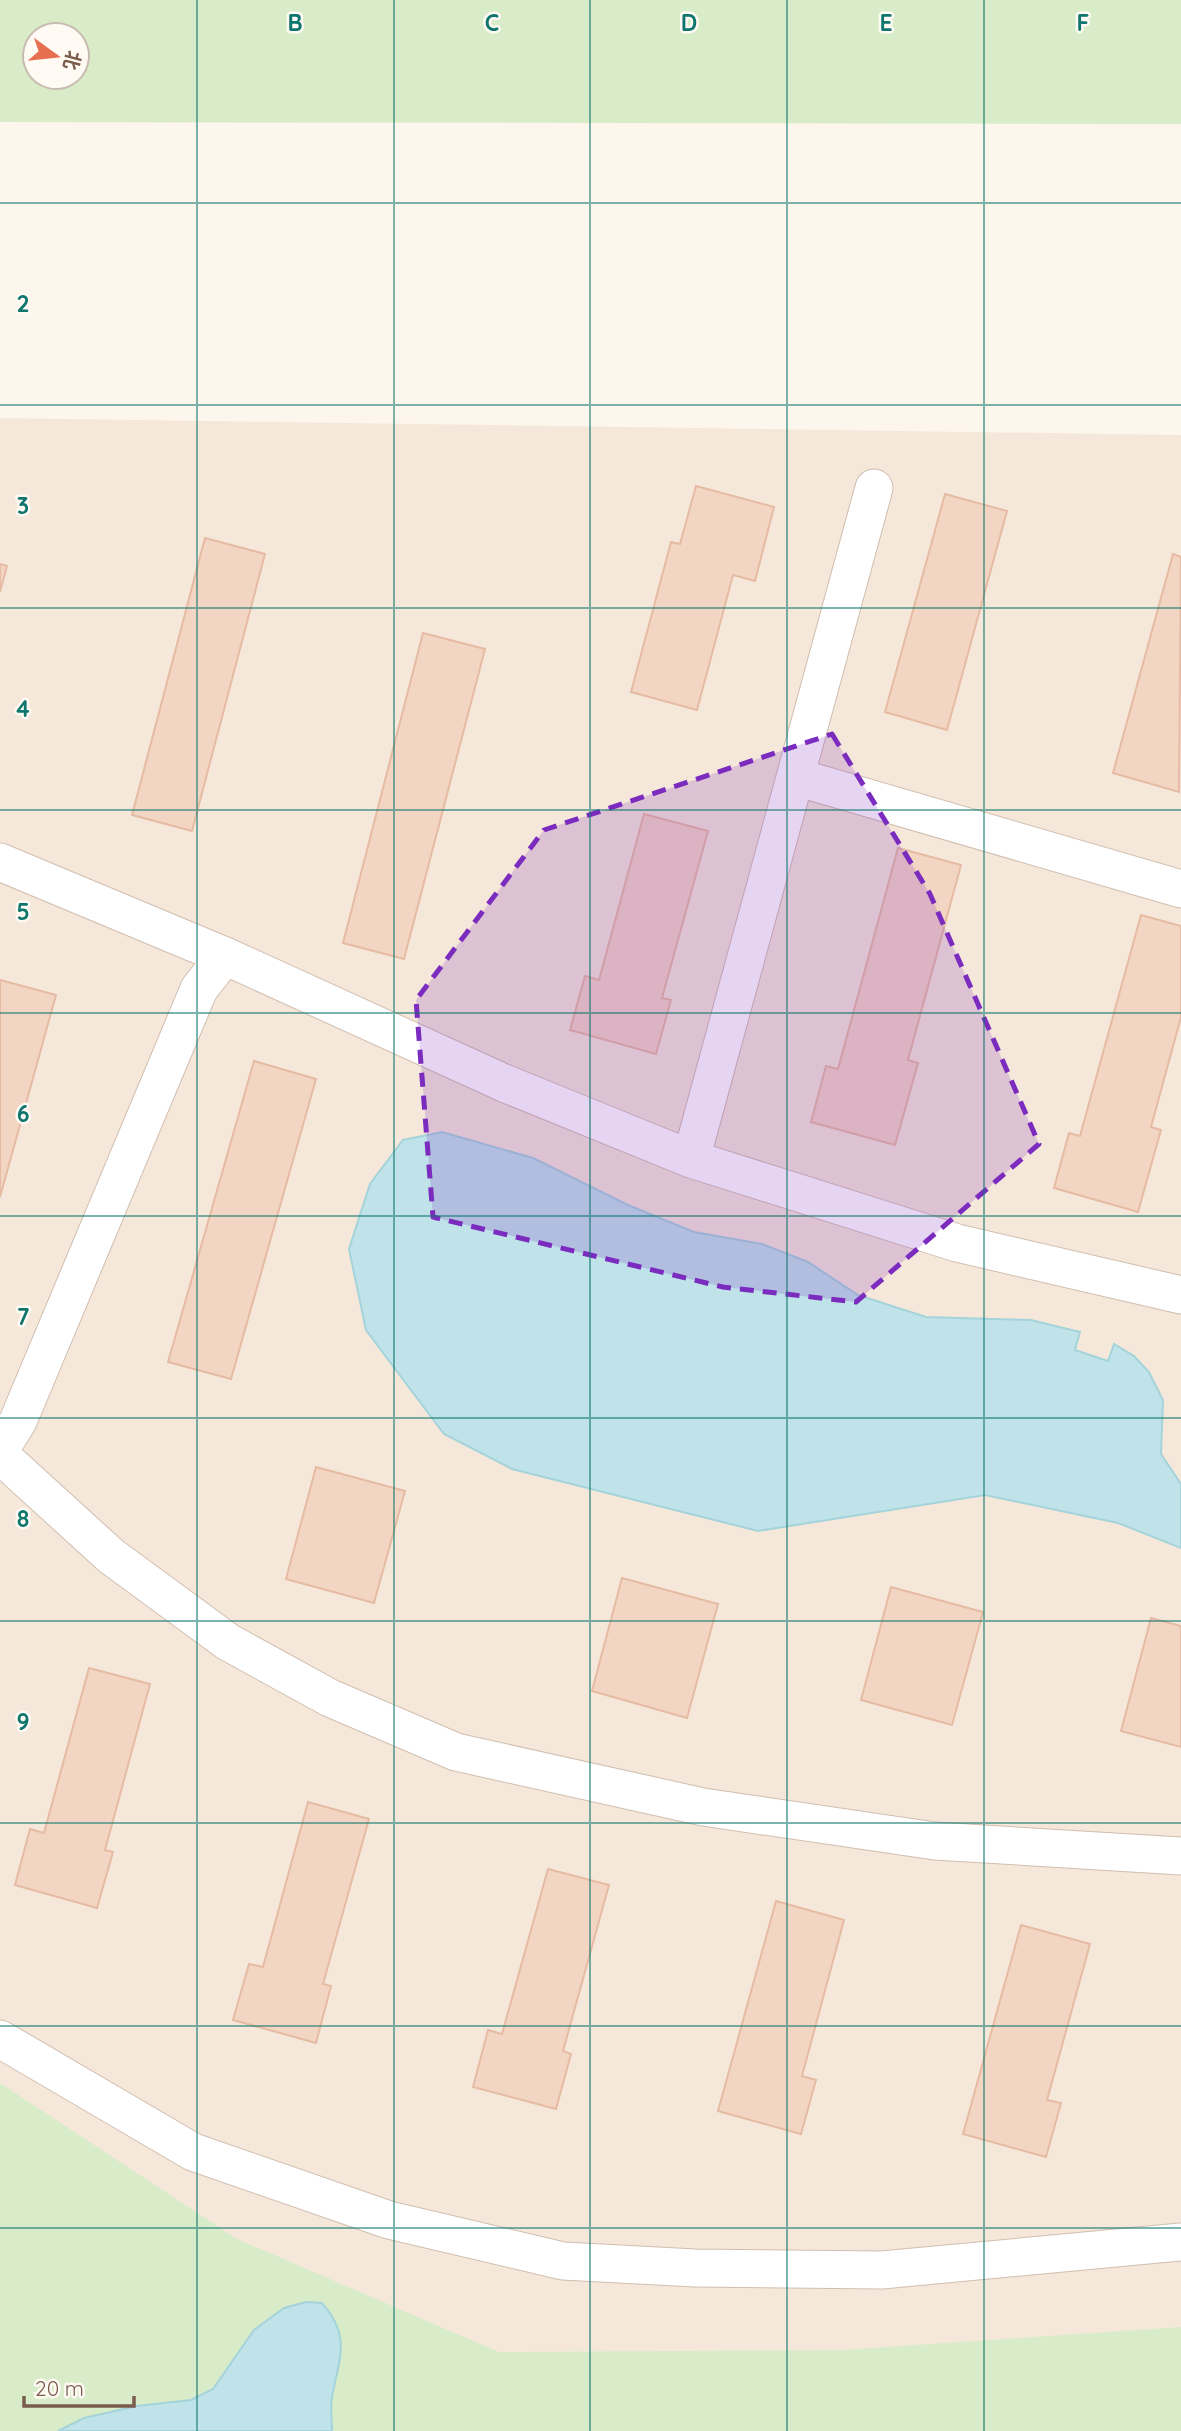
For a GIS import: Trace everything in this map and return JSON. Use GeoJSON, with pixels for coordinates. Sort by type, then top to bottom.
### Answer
{"type":"FeatureCollection","features":[{"type":"Feature","properties":{"kind":"street"},"geometry":{"type":"LineString","coordinates":[[691,1158],[874,488]]}},
{"type":"Feature","properties":{"kind":"street"},"geometry":{"type":"LineString","coordinates":[[796,777],[1181,888]]}},
{"type":"Feature","properties":{"kind":"street"},"geometry":{"type":"LineString","coordinates":[[0,862],[225,956],[504,1083],[691,1158],[957,1243],[1181,1294]]}},
{"type":"Feature","properties":{"kind":"street"},"geometry":{"type":"LineString","coordinates":[[225,956],[199,989],[18,1421],[0,1452],[111,1556],[228,1642],[330,1698],[456,1752],[704,1807],[935,1841],[1181,1856]]}},
{"type":"Feature","properties":{"kind":"street"},"geometry":{"type":"LineString","coordinates":[[0,2039],[193,2152],[389,2220],[563,2261],[695,2268],[882,2270],[1181,2242]]}},
{"type":"Feature","properties":{"kind":"highlighted area"},"geometry":{"type":"Polygon","coordinates":[[[832,734],[930,894],[1039,1144],[856,1302],[723,1287],[433,1217],[416,1000],[544,830],[832,734]]]}},
{"type":"Feature","properties":{"kind":"shaded area"},"geometry":{"type":"Polygon","coordinates":[[[0,418],[1181,435],[1181,2431],[0,2431],[0,418]]]}},
{"type":"Feature","properties":{"kind":"green space"},"geometry":{"type":"Polygon","coordinates":[[[0,0],[1181,0],[1181,124],[0,122],[0,0]]]}},
{"type":"Feature","properties":{"kind":"green space"},"geometry":{"type":"Polygon","coordinates":[[[0,2083],[237,2239],[499,2352],[844,2350],[1181,2327],[1181,2431],[0,2431],[0,2083]]]}},
{"type":"Feature","properties":{"kind":"water"},"geometry":{"type":"Polygon","coordinates":[[[442,1132],[533,1158],[628,1205],[694,1232],[762,1244],[808,1262],[858,1295],[926,1317],[1031,1320],[1080,1332],[1075,1350],[1108,1361],[1114,1344],[1134,1356],[1149,1372],[1163,1400],[1161,1454],[1181,1484],[1181,1548],[1118,1523],[985,1495],[758,1531],[512,1469],[444,1434],[366,1330],[349,1249],[370,1184],[403,1140],[442,1132]]]}},
{"type":"Feature","properties":{"kind":"water"},"geometry":{"type":"Polygon","coordinates":[[[306,2302],[322,2303],[331,2315],[340,2337],[340,2359],[331,2401],[332,2431],[58,2431],[84,2418],[137,2406],[191,2400],[213,2389],[254,2330],[284,2308],[306,2302]]]}},
{"type":"Feature","properties":{"kind":"building"},"geometry":{"type":"Polygon","coordinates":[[[696,486],[774,507],[755,581],[733,575],[697,710],[631,692],[671,542],[680,544],[696,486]]]}},
{"type":"Feature","properties":{"kind":"building"},"geometry":{"type":"Polygon","coordinates":[[[945,494],[1007,511],[947,730],[885,712],[945,494]]]}},
{"type":"Feature","properties":{"kind":"building"},"geometry":{"type":"Polygon","coordinates":[[[205,538],[265,554],[192,831],[132,815],[205,538]]]}},
{"type":"Feature","properties":{"kind":"building"},"geometry":{"type":"Polygon","coordinates":[[[1173,554],[1181,557],[1179,792],[1113,773],[1173,554]]]}},
{"type":"Feature","properties":{"kind":"building"},"geometry":{"type":"Polygon","coordinates":[[[0,564],[7,566],[0,592],[0,564]]]}},
{"type":"Feature","properties":{"kind":"building"},"geometry":{"type":"Polygon","coordinates":[[[423,633],[485,649],[404,959],[343,943],[423,633]]]}},
{"type":"Feature","properties":{"kind":"building"},"geometry":{"type":"Polygon","coordinates":[[[644,814],[708,831],[662,998],[671,1000],[656,1054],[570,1030],[585,976],[599,980],[644,814]]]}},
{"type":"Feature","properties":{"kind":"building"},"geometry":{"type":"Polygon","coordinates":[[[898,848],[961,865],[908,1060],[918,1063],[895,1145],[811,1122],[826,1066],[838,1069],[898,848]]]}},
{"type":"Feature","properties":{"kind":"building"},"geometry":{"type":"Polygon","coordinates":[[[1141,915],[1181,926],[1181,1017],[1151,1127],[1161,1130],[1138,1212],[1054,1188],[1069,1133],[1080,1136],[1141,915]]]}},
{"type":"Feature","properties":{"kind":"building"},"geometry":{"type":"Polygon","coordinates":[[[0,980],[56,995],[0,1197],[0,980]]]}},
{"type":"Feature","properties":{"kind":"building"},"geometry":{"type":"Polygon","coordinates":[[[254,1061],[316,1079],[231,1379],[168,1362],[254,1061]]]}},
{"type":"Feature","properties":{"kind":"building"},"geometry":{"type":"Polygon","coordinates":[[[316,1467],[405,1491],[374,1603],[286,1579],[316,1467]]]}},
{"type":"Feature","properties":{"kind":"building"},"geometry":{"type":"Polygon","coordinates":[[[622,1578],[718,1604],[687,1718],[592,1691],[622,1578]]]}},
{"type":"Feature","properties":{"kind":"building"},"geometry":{"type":"Polygon","coordinates":[[[891,1587],[983,1612],[952,1725],[861,1700],[891,1587]]]}},
{"type":"Feature","properties":{"kind":"building"},"geometry":{"type":"Polygon","coordinates":[[[1151,1618],[1181,1626],[1181,1747],[1121,1731],[1151,1618]]]}},
{"type":"Feature","properties":{"kind":"building"},"geometry":{"type":"Polygon","coordinates":[[[89,1668],[150,1684],[105,1850],[113,1852],[97,1908],[15,1885],[30,1829],[44,1833],[89,1668]]]}},
{"type":"Feature","properties":{"kind":"building"},"geometry":{"type":"Polygon","coordinates":[[[308,1802],[369,1819],[323,1984],[331,1986],[316,2043],[233,2020],[249,1964],[263,1967],[308,1802]]]}},
{"type":"Feature","properties":{"kind":"building"},"geometry":{"type":"Polygon","coordinates":[[[548,1869],[609,1885],[563,2051],[571,2054],[556,2109],[473,2087],[488,2030],[502,2034],[548,1869]]]}},
{"type":"Feature","properties":{"kind":"building"},"geometry":{"type":"Polygon","coordinates":[[[776,1901],[844,1920],[802,2076],[816,2080],[801,2134],[718,2111],[776,1901]]]}},
{"type":"Feature","properties":{"kind":"building"},"geometry":{"type":"Polygon","coordinates":[[[1021,1925],[1090,1944],[1047,2100],[1061,2103],[1046,2157],[963,2134],[1021,1925]]]}}]}
